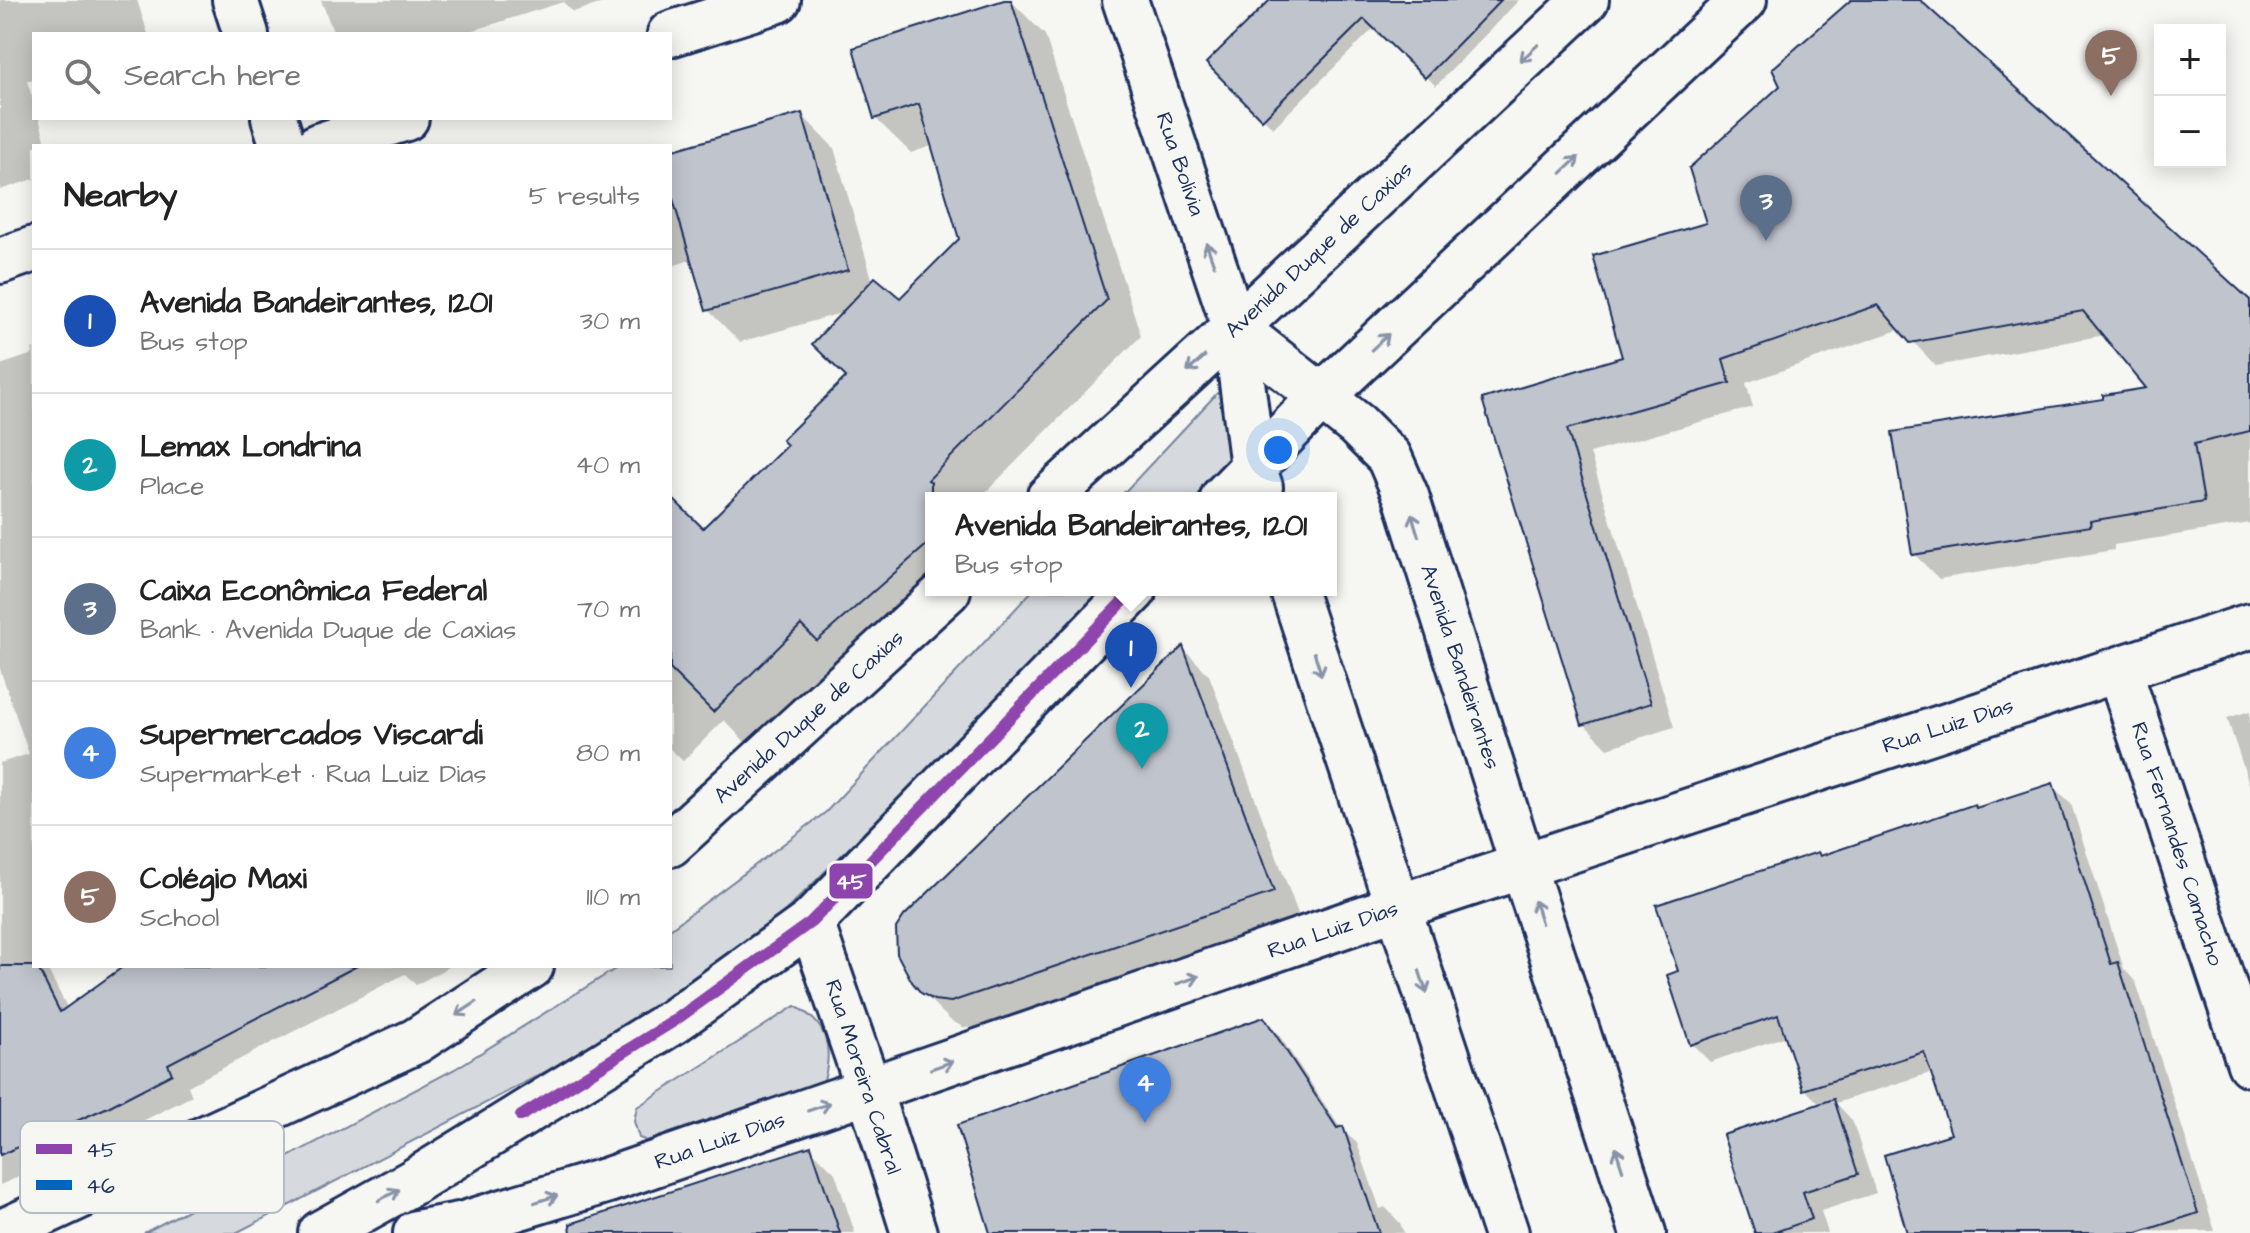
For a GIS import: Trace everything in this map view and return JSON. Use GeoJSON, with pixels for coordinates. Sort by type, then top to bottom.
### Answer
{"type":"FeatureCollection","features":[{"type":"Feature","properties":{"kind":"main road"},"geometry":{"type":"LineString","coordinates":[[235,0],[245,32]]}},
{"type":"Feature","properties":{"kind":"main road"},"geometry":{"type":"LineString","coordinates":[[672,33],[778,0]]}},
{"type":"Feature","properties":{"kind":"main road","name":"Rua Bolívia"},"geometry":{"type":"LineString","coordinates":[[1125,0],[1235,328]]}},
{"type":"Feature","properties":{"kind":"main road","name":"Avenida Duque de Caxias"},"geometry":{"type":"LineString","coordinates":[[1056,492],[1586,0]]}},
{"type":"Feature","properties":{"kind":"main road"},"geometry":{"type":"LineString","coordinates":[[1237,492],[1258,483],[1323,395],[1744,0]]}},
{"type":"Feature","properties":{"kind":"main road"},"geometry":{"type":"LineString","coordinates":[[275,120],[282,144]]}},
{"type":"Feature","properties":{"kind":"main road"},"geometry":{"type":"LineString","coordinates":[[324,144],[400,120]]}},
{"type":"Feature","properties":{"kind":"main road"},"geometry":{"type":"LineString","coordinates":[[0,261],[32,250]]}},
{"type":"Feature","properties":{"kind":"main road"},"geometry":{"type":"LineString","coordinates":[[1235,328],[1258,483]]}},
{"type":"Feature","properties":{"kind":"main road","name":"Avenida Bandeirantes"},"geometry":{"type":"LineString","coordinates":[[1235,328],[1323,395],[1389,457],[1406,496],[1643,1233]]}},
{"type":"Feature","properties":{"kind":"main road","name":"Avenida Duque de Caxias"},"geometry":{"type":"LineString","coordinates":[[672,842],[941,596]]}},
{"type":"Feature","properties":{"kind":"main road"},"geometry":{"type":"LineString","coordinates":[[321,1233],[426,1174],[674,1021],[811,922],[1128,596]]}},
{"type":"Feature","properties":{"kind":"main road"},"geometry":{"type":"LineString","coordinates":[[1295,596],[1506,1233]]}},
{"type":"Feature","properties":{"kind":"main road","name":"Rua Luiz Dias"},"geometry":{"type":"LineString","coordinates":[[416,1233],[464,1224],[608,1180],[1398,907],[2250,626]]}},
{"type":"Feature","properties":{"kind":"main road","name":"Rua Fernandes Camacho"},"geometry":{"type":"LineString","coordinates":[[2119,670],[2250,1064]]}},
{"type":"Feature","properties":{"kind":"main road","name":"Rua Moreira Cabral"},"geometry":{"type":"LineString","coordinates":[[811,922],[914,1233]]}},
{"type":"Feature","properties":{"kind":"main road"},"geometry":{"type":"LineString","coordinates":[[243,1121],[416,1041],[528,968]]}},
{"type":"Feature","properties":{"kind":"main road"},"geometry":{"type":"LineString","coordinates":[[0,1233],[43,1213]]}},
{"type":"Feature","properties":{"kind":"shaded area"},"geometry":{"type":"Polygon","coordinates":[[[1222,388],[1235,465],[1208,492],[1125,492],[1222,388]]]}},
{"type":"Feature","properties":{"kind":"shaded area"},"geometry":{"type":"Polygon","coordinates":[[[1027,596],[1103,596],[754,942],[570,1059],[284,1208],[284,1159],[455,1069],[617,968],[672,968],[672,928],[826,812],[1027,596]]]}},
{"type":"Feature","properties":{"kind":"shaded area"},"geometry":{"type":"Polygon","coordinates":[[[795,1006],[814,1020],[825,1037],[828,1057],[824,1080],[658,1145],[639,1138],[634,1121],[637,1107],[795,1006]]]}},
{"type":"Feature","properties":{"kind":"shaded area"},"geometry":{"type":"Polygon","coordinates":[[[182,1213],[274,1213],[236,1233],[144,1233],[182,1213]]]}},
{"type":"Feature","properties":{"kind":"building"},"geometry":{"type":"Polygon","coordinates":[[[1011,0],[1107,300],[928,480],[931,482],[931,492],[925,492],[925,546],[817,641],[801,625],[713,712],[672,671],[672,498],[703,528],[787,445],[782,440],[846,377],[812,344],[875,277],[900,298],[959,239],[919,104],[874,119],[853,48],[1011,0]]]}},
{"type":"Feature","properties":{"kind":"building"},"geometry":{"type":"Polygon","coordinates":[[[1270,0],[1501,0],[1425,78],[1364,19],[1262,120],[1206,63],[1270,0]]]}},
{"type":"Feature","properties":{"kind":"building"},"geometry":{"type":"Polygon","coordinates":[[[1851,0],[1920,0],[2250,300],[2250,431],[2194,444],[2204,502],[2090,521],[2091,526],[1912,555],[1892,432],[2103,399],[2103,395],[2146,388],[2083,311],[1910,343],[1878,305],[1723,359],[1730,383],[1567,429],[1651,703],[1582,725],[1482,399],[1622,357],[1593,256],[1706,223],[1689,168],[1780,86],[1772,69],[1851,0]]]}},
{"type":"Feature","properties":{"kind":"building"},"geometry":{"type":"Polygon","coordinates":[[[802,113],[848,270],[706,311],[672,196],[672,150],[802,113]]]}},
{"type":"Feature","properties":{"kind":"building"},"geometry":{"type":"Polygon","coordinates":[[[1183,646],[1274,892],[951,1002],[934,1000],[921,993],[897,954],[896,928],[904,916],[1183,646]]]}},
{"type":"Feature","properties":{"kind":"building"},"geometry":{"type":"Polygon","coordinates":[[[2053,783],[2111,964],[2118,962],[2198,1213],[2137,1233],[1907,1233],[1884,1155],[1951,1134],[1924,1052],[1803,1090],[1778,1015],[1690,1045],[1667,975],[1678,971],[1656,905],[1818,852],[1820,856],[1975,804],[1976,808],[2053,783]]]}},
{"type":"Feature","properties":{"kind":"building"},"geometry":{"type":"Polygon","coordinates":[[[0,966],[38,968],[60,1012],[121,968],[353,968],[168,1064],[172,1074],[108,1107],[76,1121],[20,1121],[20,1146],[0,1155],[0,966]]]}},
{"type":"Feature","properties":{"kind":"building"},"geometry":{"type":"Polygon","coordinates":[[[1264,1017],[1337,1128],[1343,1126],[1379,1233],[990,1233],[957,1125],[1264,1017]]]}},
{"type":"Feature","properties":{"kind":"building"},"geometry":{"type":"Polygon","coordinates":[[[1834,1099],[1858,1174],[1803,1192],[1812,1219],[1772,1233],[1755,1233],[1723,1135],[1834,1099]]]}},
{"type":"Feature","properties":{"kind":"building"},"geometry":{"type":"Polygon","coordinates":[[[811,1146],[840,1233],[571,1233],[570,1224],[811,1146]]]}},
{"type":"Feature","properties":{"kind":"transit line","name":"45"},"geometry":{"type":"LineString","coordinates":[[521,1116],[674,1021],[811,922],[1128,596]]}},
{"type":"Feature","properties":{"kind":"place","name":"Colégio Maxi"},"geometry":{"type":"Point","coordinates":[2111,96]}},
{"type":"Feature","properties":{"kind":"place","name":"Caixa Econômica Federal"},"geometry":{"type":"Point","coordinates":[1766,241]}},
{"type":"Feature","properties":{"kind":"place","name":"Avenida Bandeirantes, 1201"},"geometry":{"type":"Point","coordinates":[1131,688]}},
{"type":"Feature","properties":{"kind":"place","name":"Lemax Londrina"},"geometry":{"type":"Point","coordinates":[1142,769]}},
{"type":"Feature","properties":{"kind":"place","name":"Supermercados Viscardi"},"geometry":{"type":"Point","coordinates":[1145,1123]}}]}
